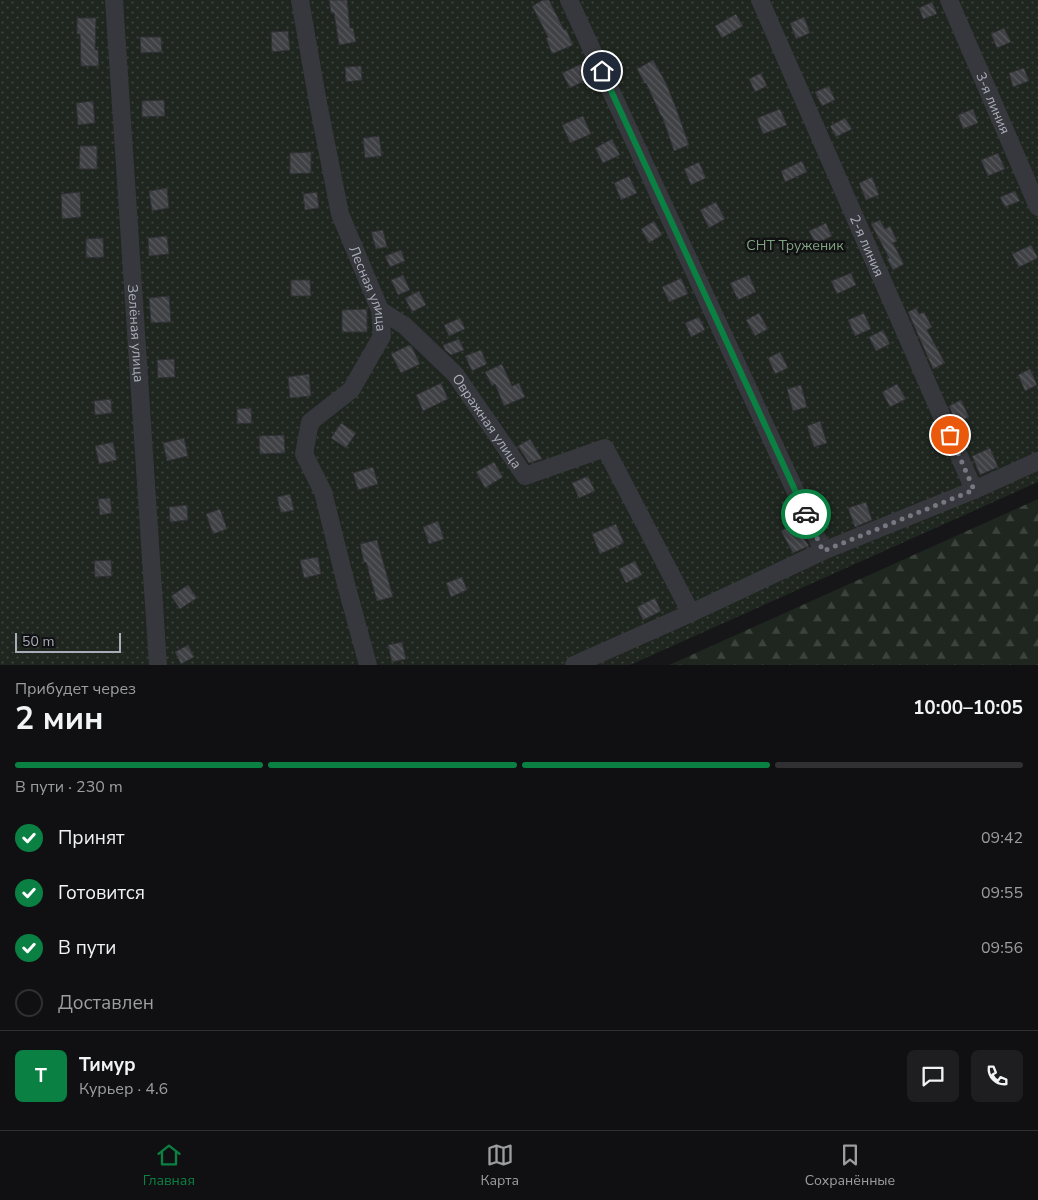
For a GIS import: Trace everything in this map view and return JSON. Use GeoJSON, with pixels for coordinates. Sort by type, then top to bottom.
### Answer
{"type":"FeatureCollection","features":[{"type":"Feature","properties":{"kind":"street","name":"Зелёная улица"},"geometry":{"type":"LineString","coordinates":[[114,0],[158,665]]}},
{"type":"Feature","properties":{"kind":"street","name":"Лесная улица"},"geometry":{"type":"LineString","coordinates":[[300,0],[340,214],[380,310],[382,336],[351,390],[310,422],[304,454],[323,492],[368,665]]}},
{"type":"Feature","properties":{"kind":"street"},"geometry":{"type":"LineString","coordinates":[[569,0],[823,551]]}},
{"type":"Feature","properties":{"kind":"street","name":"2-я линия"},"geometry":{"type":"LineString","coordinates":[[760,0],[974,490]]}},
{"type":"Feature","properties":{"kind":"street","name":"3-я линия"},"geometry":{"type":"LineString","coordinates":[[949,0],[1038,207]]}},
{"type":"Feature","properties":{"kind":"street","name":"Овражная улица"},"geometry":{"type":"LineString","coordinates":[[380,310],[405,326],[455,374],[525,476],[605,448],[690,613]]}},
{"type":"Feature","properties":{"kind":"street"},"geometry":{"type":"LineString","coordinates":[[574,665],[823,551],[974,490],[1038,461]]}},
{"type":"Feature","properties":{"kind":"green space","name":"СНТ Труженик"},"geometry":{"type":"Polygon","coordinates":[[[0,0],[1038,0],[1038,482],[630,665],[0,665],[0,0]]]}},
{"type":"Feature","properties":{"kind":"green space"},"geometry":{"type":"Polygon","coordinates":[[[1038,499],[1038,665],[669,665],[1038,499]]]}},
{"type":"Feature","properties":{"kind":"building"},"geometry":{"type":"Polygon","coordinates":[[[329,0],[347,0],[350,28],[353,28],[356,42],[339,45],[334,13],[331,13],[329,0]]]}},
{"type":"Feature","properties":{"kind":"building"},"geometry":{"type":"Polygon","coordinates":[[[543,0],[549,0],[573,45],[552,54],[546,38],[548,37],[532,6],[543,0]]]}},
{"type":"Feature","properties":{"kind":"building"},"geometry":{"type":"Polygon","coordinates":[[[932,2],[937,14],[923,19],[919,8],[932,2]]]}},
{"type":"Feature","properties":{"kind":"building"},"geometry":{"type":"Polygon","coordinates":[[[736,14],[743,26],[722,38],[715,26],[736,14]]]}},
{"type":"Feature","properties":{"kind":"building"},"geometry":{"type":"Polygon","coordinates":[[[804,17],[810,33],[796,39],[790,23],[804,17]]]}},
{"type":"Feature","properties":{"kind":"building"},"geometry":{"type":"Polygon","coordinates":[[[77,18],[96,18],[95,50],[98,50],[99,66],[81,66],[80,34],[77,34],[77,18]]]}},
{"type":"Feature","properties":{"kind":"building"},"geometry":{"type":"Polygon","coordinates":[[[1004,28],[1011,42],[997,48],[991,34],[1004,28]]]}},
{"type":"Feature","properties":{"kind":"building"},"geometry":{"type":"Polygon","coordinates":[[[288,31],[290,50],[272,52],[271,32],[288,31]]]}},
{"type":"Feature","properties":{"kind":"building"},"geometry":{"type":"Polygon","coordinates":[[[140,37],[161,37],[162,52],[141,53],[140,37]]]}},
{"type":"Feature","properties":{"kind":"building"},"geometry":{"type":"Polygon","coordinates":[[[653,60],[666,83],[689,145],[674,151],[662,116],[637,69],[653,60]]]}},
{"type":"Feature","properties":{"kind":"building"},"geometry":{"type":"Polygon","coordinates":[[[581,64],[588,79],[570,88],[562,73],[581,64]]]}},
{"type":"Feature","properties":{"kind":"building"},"geometry":{"type":"Polygon","coordinates":[[[361,66],[362,80],[346,82],[345,67],[361,66]]]}},
{"type":"Feature","properties":{"kind":"building"},"geometry":{"type":"Polygon","coordinates":[[[1024,68],[1029,81],[1013,87],[1009,73],[1024,68]]]}},
{"type":"Feature","properties":{"kind":"building"},"geometry":{"type":"Polygon","coordinates":[[[761,73],[767,86],[755,92],[749,79],[761,73]]]}},
{"type":"Feature","properties":{"kind":"building"},"geometry":{"type":"Polygon","coordinates":[[[829,86],[835,100],[822,106],[815,92],[829,86]]]}},
{"type":"Feature","properties":{"kind":"building"},"geometry":{"type":"Polygon","coordinates":[[[164,100],[165,116],[142,117],[142,101],[164,100]]]}},
{"type":"Feature","properties":{"kind":"building"},"geometry":{"type":"Polygon","coordinates":[[[93,101],[95,123],[78,125],[76,103],[93,101]]]}},
{"type":"Feature","properties":{"kind":"building"},"geometry":{"type":"Polygon","coordinates":[[[780,109],[787,125],[763,134],[757,118],[780,109]]]}},
{"type":"Feature","properties":{"kind":"building"},"geometry":{"type":"Polygon","coordinates":[[[973,109],[978,123],[963,129],[958,115],[973,109]]]}},
{"type":"Feature","properties":{"kind":"building"},"geometry":{"type":"Polygon","coordinates":[[[583,116],[591,134],[570,143],[562,125],[583,116]]]}},
{"type":"Feature","properties":{"kind":"building"},"geometry":{"type":"Polygon","coordinates":[[[845,118],[852,129],[836,137],[830,126],[845,118]]]}},
{"type":"Feature","properties":{"kind":"building"},"geometry":{"type":"Polygon","coordinates":[[[379,136],[382,156],[365,158],[363,138],[379,136]]]}},
{"type":"Feature","properties":{"kind":"building"},"geometry":{"type":"Polygon","coordinates":[[[612,139],[620,155],[603,163],[595,148],[612,139]]]}},
{"type":"Feature","properties":{"kind":"building"},"geometry":{"type":"Polygon","coordinates":[[[80,146],[97,146],[97,169],[79,169],[80,146]]]}},
{"type":"Feature","properties":{"kind":"building"},"geometry":{"type":"Polygon","coordinates":[[[311,152],[311,173],[290,174],[290,153],[311,152]]]}},
{"type":"Feature","properties":{"kind":"building"},"geometry":{"type":"Polygon","coordinates":[[[998,153],[1005,169],[988,176],[981,160],[998,153]]]}},
{"type":"Feature","properties":{"kind":"building"},"geometry":{"type":"Polygon","coordinates":[[[802,161],[807,172],[785,182],[781,171],[802,161]]]}},
{"type":"Feature","properties":{"kind":"building"},"geometry":{"type":"Polygon","coordinates":[[[699,162],[706,178],[691,185],[684,169],[699,162]]]}},
{"type":"Feature","properties":{"kind":"building"},"geometry":{"type":"Polygon","coordinates":[[[629,176],[637,193],[621,200],[614,183],[629,176]]]}},
{"type":"Feature","properties":{"kind":"building"},"geometry":{"type":"Polygon","coordinates":[[[872,177],[879,195],[866,200],[859,183],[872,177]]]}},
{"type":"Feature","properties":{"kind":"building"},"geometry":{"type":"Polygon","coordinates":[[[167,188],[169,208],[152,211],[149,191],[167,188]]]}},
{"type":"Feature","properties":{"kind":"building"},"geometry":{"type":"Polygon","coordinates":[[[1015,191],[1020,201],[1005,207],[1000,197],[1015,191]]]}},
{"type":"Feature","properties":{"kind":"building"},"geometry":{"type":"Polygon","coordinates":[[[80,192],[81,217],[62,219],[61,194],[80,192]]]}},
{"type":"Feature","properties":{"kind":"building"},"geometry":{"type":"Polygon","coordinates":[[[317,192],[319,208],[305,210],[303,194],[317,192]]]}},
{"type":"Feature","properties":{"kind":"building"},"geometry":{"type":"Polygon","coordinates":[[[716,202],[725,219],[709,228],[700,210],[716,202]]]}},
{"type":"Feature","properties":{"kind":"building"},"geometry":{"type":"Polygon","coordinates":[[[880,220],[885,229],[890,226],[897,241],[893,243],[904,264],[893,270],[887,259],[889,258],[871,224],[880,220]]]}},
{"type":"Feature","properties":{"kind":"building"},"geometry":{"type":"Polygon","coordinates":[[[654,221],[662,235],[649,243],[641,229],[654,221]]]}},
{"type":"Feature","properties":{"kind":"building"},"geometry":{"type":"Polygon","coordinates":[[[826,223],[832,236],[816,244],[809,231],[826,223]]]}},
{"type":"Feature","properties":{"kind":"building"},"geometry":{"type":"Polygon","coordinates":[[[383,230],[387,247],[376,249],[371,232],[383,230]]]}},
{"type":"Feature","properties":{"kind":"building"},"geometry":{"type":"Polygon","coordinates":[[[167,236],[169,254],[149,256],[148,238],[167,236]]]}},
{"type":"Feature","properties":{"kind":"building"},"geometry":{"type":"Polygon","coordinates":[[[103,238],[104,257],[86,258],[86,239],[103,238]]]}},
{"type":"Feature","properties":{"kind":"building"},"geometry":{"type":"Polygon","coordinates":[[[1031,245],[1038,258],[1019,267],[1012,254],[1031,245]]]}},
{"type":"Feature","properties":{"kind":"building"},"geometry":{"type":"Polygon","coordinates":[[[401,250],[405,261],[390,267],[385,256],[401,250]]]}},
{"type":"Feature","properties":{"kind":"building"},"geometry":{"type":"Polygon","coordinates":[[[851,273],[856,285],[837,294],[831,281],[851,273]]]}},
{"type":"Feature","properties":{"kind":"building"},"geometry":{"type":"Polygon","coordinates":[[[403,275],[410,290],[398,295],[391,280],[403,275]]]}},
{"type":"Feature","properties":{"kind":"building"},"geometry":{"type":"Polygon","coordinates":[[[749,275],[756,292],[738,300],[730,283],[749,275]]]}},
{"type":"Feature","properties":{"kind":"building"},"geometry":{"type":"Polygon","coordinates":[[[681,278],[688,294],[669,302],[662,287],[681,278]]]}},
{"type":"Feature","properties":{"kind":"building"},"geometry":{"type":"Polygon","coordinates":[[[291,280],[310,280],[311,296],[291,296],[291,280]]]}},
{"type":"Feature","properties":{"kind":"building"},"geometry":{"type":"Polygon","coordinates":[[[419,291],[426,305],[412,312],[405,298],[419,291]]]}},
{"type":"Feature","properties":{"kind":"building"},"geometry":{"type":"Polygon","coordinates":[[[169,296],[171,322],[151,323],[149,298],[169,296]]]}},
{"type":"Feature","properties":{"kind":"building"},"geometry":{"type":"Polygon","coordinates":[[[916,308],[919,314],[924,312],[932,327],[927,330],[945,363],[933,369],[908,312],[916,308]]]}},
{"type":"Feature","properties":{"kind":"building"},"geometry":{"type":"Polygon","coordinates":[[[367,309],[367,332],[342,332],[342,310],[367,309]]]}},
{"type":"Feature","properties":{"kind":"building"},"geometry":{"type":"Polygon","coordinates":[[[759,313],[768,329],[755,336],[746,320],[759,313]]]}},
{"type":"Feature","properties":{"kind":"building"},"geometry":{"type":"Polygon","coordinates":[[[864,313],[871,329],[855,336],[848,320],[864,313]]]}},
{"type":"Feature","properties":{"kind":"building"},"geometry":{"type":"Polygon","coordinates":[[[699,317],[705,330],[691,337],[685,323],[699,317]]]}},
{"type":"Feature","properties":{"kind":"building"},"geometry":{"type":"Polygon","coordinates":[[[460,318],[465,329],[449,336],[444,325],[460,318]]]}},
{"type":"Feature","properties":{"kind":"building"},"geometry":{"type":"Polygon","coordinates":[[[883,330],[890,344],[876,351],[869,337],[883,330]]]}},
{"type":"Feature","properties":{"kind":"building"},"geometry":{"type":"Polygon","coordinates":[[[459,339],[464,350],[451,355],[445,350],[443,345],[459,339]]]}},
{"type":"Feature","properties":{"kind":"building"},"geometry":{"type":"Polygon","coordinates":[[[409,345],[412,347],[420,364],[401,373],[391,354],[409,345]]]}},
{"type":"Feature","properties":{"kind":"building"},"geometry":{"type":"Polygon","coordinates":[[[481,350],[487,364],[472,371],[465,356],[481,350]]]}},
{"type":"Feature","properties":{"kind":"building"},"geometry":{"type":"Polygon","coordinates":[[[780,352],[788,368],[775,374],[768,358],[780,352]]]}},
{"type":"Feature","properties":{"kind":"building"},"geometry":{"type":"Polygon","coordinates":[[[174,359],[175,377],[158,378],[157,360],[174,359]]]}},
{"type":"Feature","properties":{"kind":"building"},"geometry":{"type":"Polygon","coordinates":[[[502,364],[512,386],[519,383],[525,397],[504,406],[495,384],[492,386],[485,372],[502,364]]]}},
{"type":"Feature","properties":{"kind":"building"},"geometry":{"type":"Polygon","coordinates":[[[1030,369],[1037,385],[1025,391],[1018,375],[1030,369]]]}},
{"type":"Feature","properties":{"kind":"building"},"geometry":{"type":"Polygon","coordinates":[[[309,374],[311,396],[290,398],[288,377],[309,374]]]}},
{"type":"Feature","properties":{"kind":"building"},"geometry":{"type":"Polygon","coordinates":[[[441,383],[448,399],[423,411],[416,395],[441,383]]]}},
{"type":"Feature","properties":{"kind":"building"},"geometry":{"type":"Polygon","coordinates":[[[897,384],[906,399],[890,407],[882,392],[897,384]]]}},
{"type":"Feature","properties":{"kind":"building"},"geometry":{"type":"Polygon","coordinates":[[[801,385],[807,407],[793,411],[787,389],[801,385]]]}},
{"type":"Feature","properties":{"kind":"building"},"geometry":{"type":"Polygon","coordinates":[[[111,399],[112,413],[95,415],[94,401],[111,399]]]}},
{"type":"Feature","properties":{"kind":"building"},"geometry":{"type":"Polygon","coordinates":[[[961,400],[969,417],[956,423],[949,406],[961,400]]]}},
{"type":"Feature","properties":{"kind":"building"},"geometry":{"type":"Polygon","coordinates":[[[251,408],[252,423],[237,424],[237,409],[251,408]]]}},
{"type":"Feature","properties":{"kind":"building"},"geometry":{"type":"Polygon","coordinates":[[[820,421],[827,443],[814,447],[807,426],[820,421]]]}},
{"type":"Feature","properties":{"kind":"building"},"geometry":{"type":"Polygon","coordinates":[[[341,423],[356,433],[346,448],[331,438],[341,423]]]}},
{"type":"Feature","properties":{"kind":"building"},"geometry":{"type":"Polygon","coordinates":[[[284,435],[285,453],[260,454],[259,436],[284,435]]]}},
{"type":"Feature","properties":{"kind":"building"},"geometry":{"type":"Polygon","coordinates":[[[184,438],[188,456],[167,461],[163,443],[184,438]]]}},
{"type":"Feature","properties":{"kind":"building"},"geometry":{"type":"Polygon","coordinates":[[[530,439],[542,459],[529,463],[518,446],[530,439]]]}},
{"type":"Feature","properties":{"kind":"building"},"geometry":{"type":"Polygon","coordinates":[[[113,442],[117,460],[99,464],[95,446],[113,442]]]}},
{"type":"Feature","properties":{"kind":"building"},"geometry":{"type":"Polygon","coordinates":[[[990,448],[998,467],[980,475],[972,456],[990,448]]]}},
{"type":"Feature","properties":{"kind":"building"},"geometry":{"type":"Polygon","coordinates":[[[494,462],[503,477],[485,488],[476,472],[494,462]]]}},
{"type":"Feature","properties":{"kind":"building"},"geometry":{"type":"Polygon","coordinates":[[[373,467],[378,484],[358,490],[353,473],[373,467]]]}},
{"type":"Feature","properties":{"kind":"building"},"geometry":{"type":"Polygon","coordinates":[[[588,476],[595,491],[579,498],[572,483],[588,476]]]}},
{"type":"Feature","properties":{"kind":"building"},"geometry":{"type":"Polygon","coordinates":[[[290,494],[294,510],[281,513],[277,497],[290,494]]]}},
{"type":"Feature","properties":{"kind":"building"},"geometry":{"type":"Polygon","coordinates":[[[110,498],[112,513],[100,515],[98,499],[110,498]]]}},
{"type":"Feature","properties":{"kind":"building"},"geometry":{"type":"Polygon","coordinates":[[[866,502],[872,520],[855,527],[848,508],[866,502]]]}},
{"type":"Feature","properties":{"kind":"building"},"geometry":{"type":"Polygon","coordinates":[[[187,505],[188,520],[170,522],[169,507],[187,505]]]}},
{"type":"Feature","properties":{"kind":"building"},"geometry":{"type":"Polygon","coordinates":[[[220,509],[227,529],[213,534],[206,514],[220,509]]]}},
{"type":"Feature","properties":{"kind":"building"},"geometry":{"type":"Polygon","coordinates":[[[438,521],[444,539],[429,544],[423,527],[438,521]]]}},
{"type":"Feature","properties":{"kind":"building"},"geometry":{"type":"Polygon","coordinates":[[[795,523],[809,546],[793,553],[781,531],[795,523]]]}},
{"type":"Feature","properties":{"kind":"building"},"geometry":{"type":"Polygon","coordinates":[[[616,524],[624,543],[600,554],[592,534],[616,524]]]}},
{"type":"Feature","properties":{"kind":"building"},"geometry":{"type":"Polygon","coordinates":[[[377,540],[393,597],[377,601],[366,562],[364,563],[360,544],[377,540]]]}},
{"type":"Feature","properties":{"kind":"building"},"geometry":{"type":"Polygon","coordinates":[[[318,557],[321,574],[304,578],[300,560],[318,557]]]}},
{"type":"Feature","properties":{"kind":"building"},"geometry":{"type":"Polygon","coordinates":[[[111,560],[112,576],[95,577],[94,561],[111,560]]]}},
{"type":"Feature","properties":{"kind":"building"},"geometry":{"type":"Polygon","coordinates":[[[635,561],[642,575],[626,583],[619,569],[635,561]]]}},
{"type":"Feature","properties":{"kind":"building"},"geometry":{"type":"Polygon","coordinates":[[[462,577],[467,590],[451,597],[446,583],[462,577]]]}},
{"type":"Feature","properties":{"kind":"building"},"geometry":{"type":"Polygon","coordinates":[[[188,585],[197,598],[180,609],[171,596],[188,585]]]}},
{"type":"Feature","properties":{"kind":"building"},"geometry":{"type":"Polygon","coordinates":[[[655,598],[661,611],[643,620],[637,607],[655,598]]]}},
{"type":"Feature","properties":{"kind":"building"},"geometry":{"type":"Polygon","coordinates":[[[402,642],[406,659],[392,662],[388,645],[402,642]]]}},
{"type":"Feature","properties":{"kind":"building"},"geometry":{"type":"Polygon","coordinates":[[[188,645],[194,657],[181,664],[175,652],[188,645]]]}},
{"type":"Feature","properties":{"kind":"way so far"},"geometry":{"type":"LineString","coordinates":[[806,514],[823,551],[974,490],[950,435]]}},
{"type":"Feature","properties":{"kind":"route"},"geometry":{"type":"LineString","coordinates":[[602,71],[806,514]]}}]}
